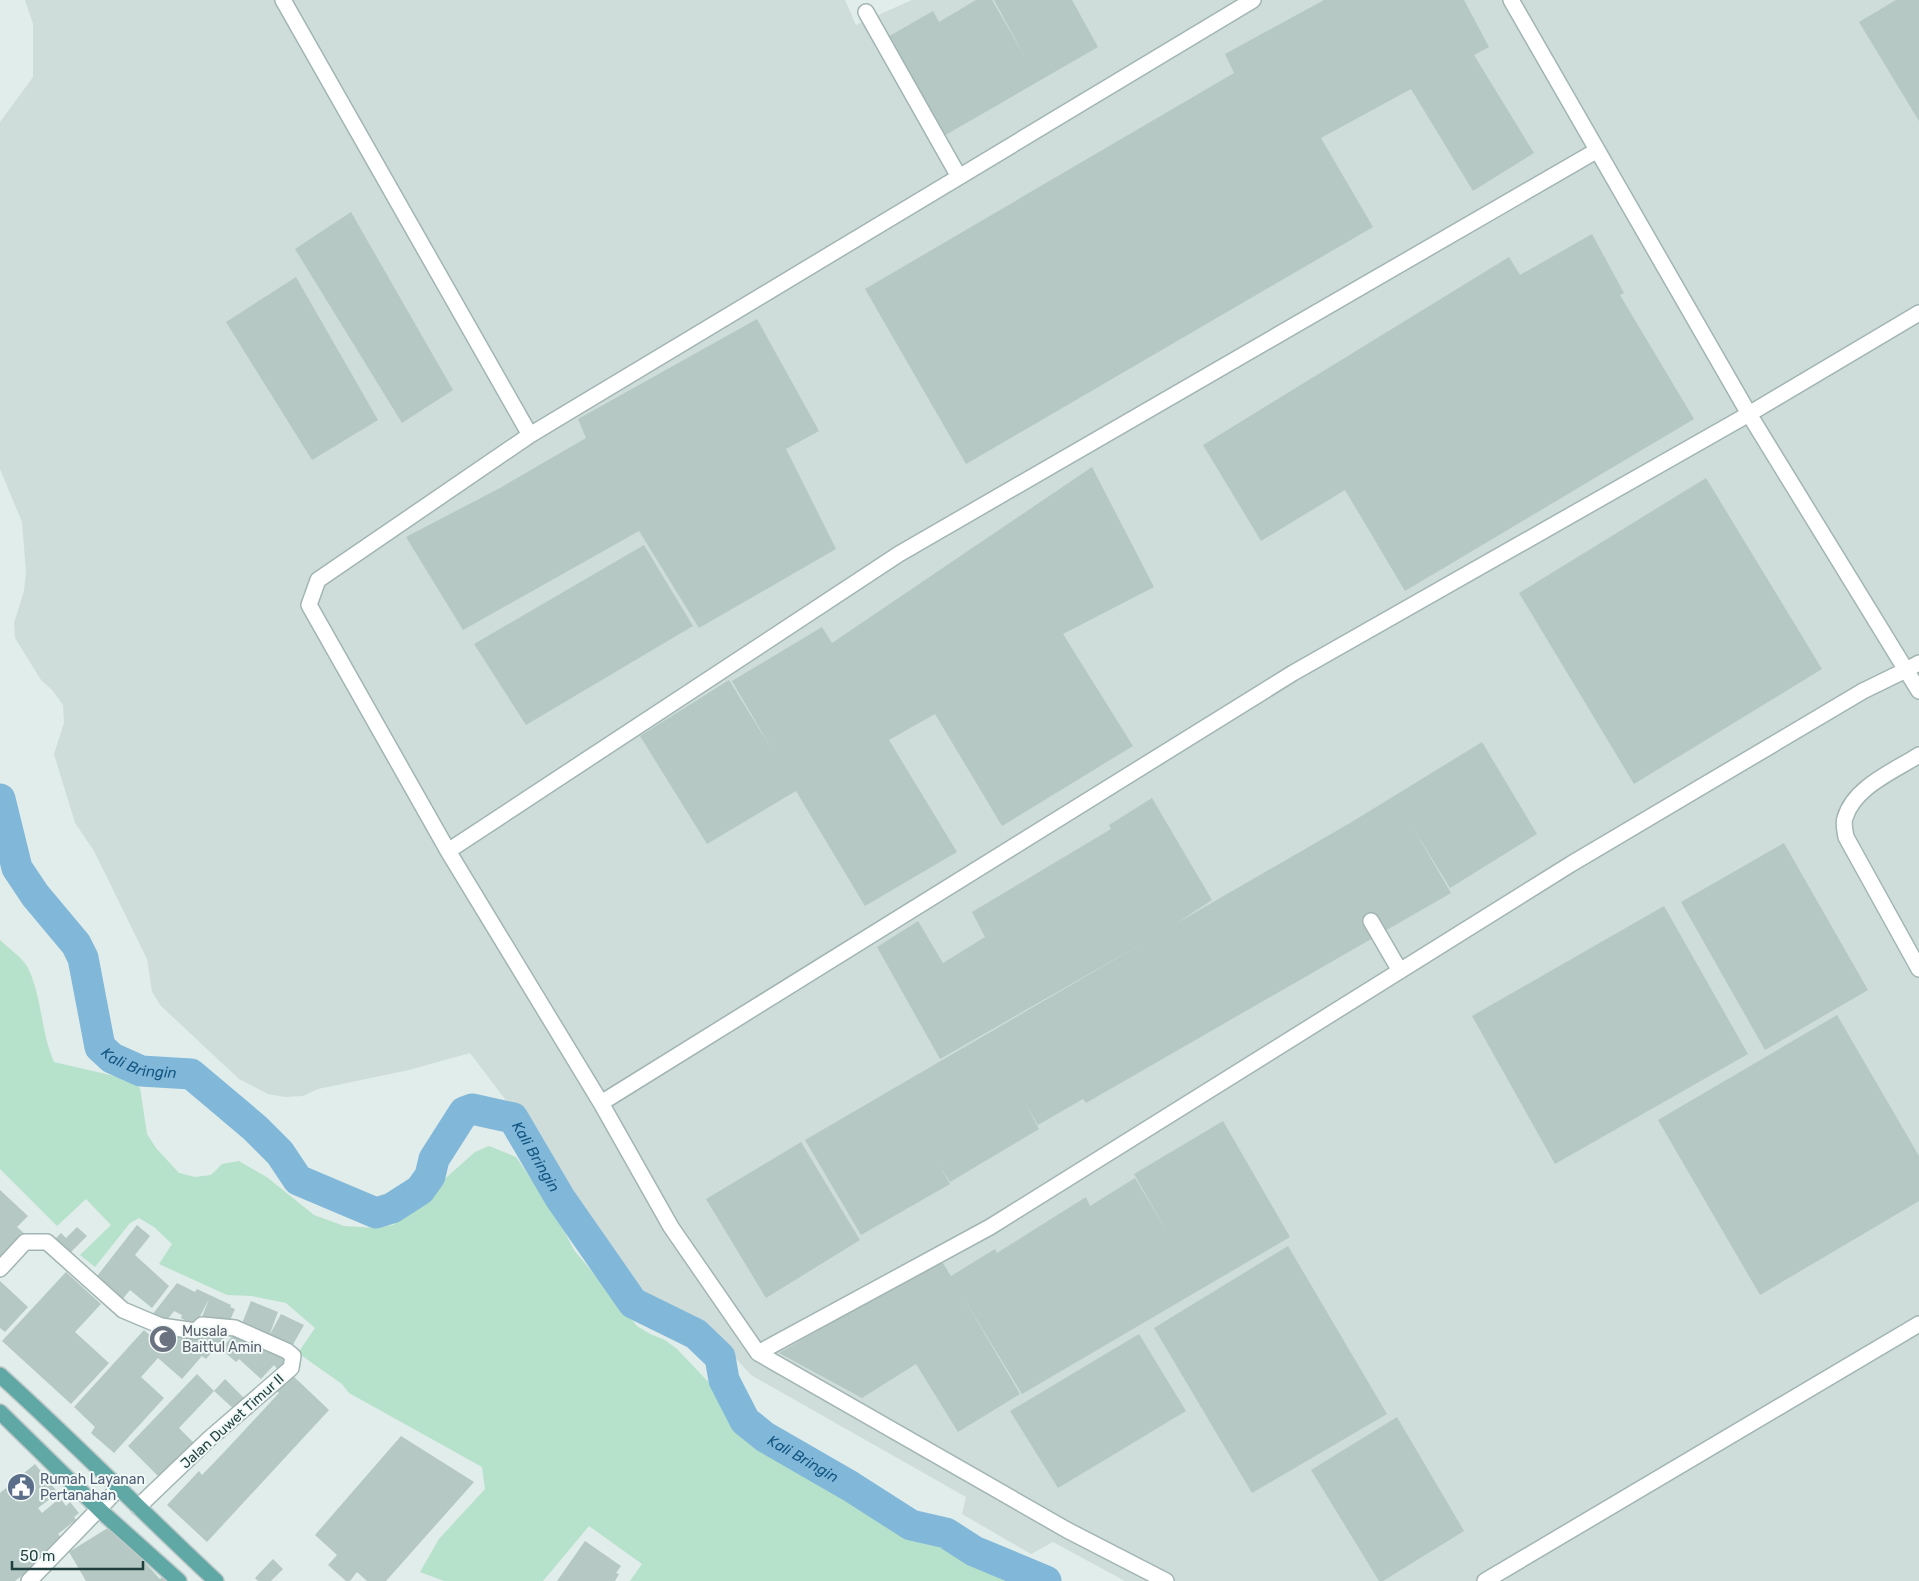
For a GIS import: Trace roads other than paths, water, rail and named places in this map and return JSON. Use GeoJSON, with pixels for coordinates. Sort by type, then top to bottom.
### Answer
{"type":"FeatureCollection","features":[{"type":"Feature","properties":{"kind":"main road"},"geometry":{"type":"LineString","coordinates":[[0,1375],[70,1438],[138,1507],[216,1581]]}},
{"type":"Feature","properties":{"kind":"main road"},"geometry":{"type":"LineString","coordinates":[[0,1412],[100,1510],[178,1581]]}},
{"type":"Feature","properties":{"kind":"street"},"geometry":{"type":"LineString","coordinates":[[283,0],[530,435]]}},
{"type":"Feature","properties":{"kind":"street"},"geometry":{"type":"LineString","coordinates":[[1166,1581],[1067,1530],[758,1353],[671,1227],[601,1103],[448,851],[309,605],[318,580],[530,435],[1252,0]]}},
{"type":"Feature","properties":{"kind":"street"},"geometry":{"type":"LineString","coordinates":[[1511,0],[1596,151],[1749,414],[1913,666],[1919,691]]}},
{"type":"Feature","properties":{"kind":"street"},"geometry":{"type":"LineString","coordinates":[[866,12],[958,176]]}},
{"type":"Feature","properties":{"kind":"street"},"geometry":{"type":"LineString","coordinates":[[448,851],[899,554],[1596,151]]}},
{"type":"Feature","properties":{"kind":"street"},"geometry":{"type":"LineString","coordinates":[[601,1103],[1294,673],[1749,414],[1919,314]]}},
{"type":"Feature","properties":{"kind":"street"},"geometry":{"type":"LineString","coordinates":[[758,1353],[990,1227],[1571,864],[1863,691],[1913,666]]}},
{"type":"Feature","properties":{"kind":"street"},"geometry":{"type":"LineString","coordinates":[[1919,755],[1866,788],[1851,802],[1844,820],[1846,837],[1919,969]]}},
{"type":"Feature","properties":{"kind":"street"},"geometry":{"type":"LineString","coordinates":[[1371,921],[1400,971]]}},
{"type":"Feature","properties":{"kind":"street","name":"Jalan Duwet Timur II"},"geometry":{"type":"LineString","coordinates":[[0,1269],[25,1242],[47,1242],[53,1250],[123,1310],[161,1326],[196,1331],[202,1325],[235,1328],[287,1351],[293,1356],[294,1361],[291,1368],[209,1439],[138,1507]]}},
{"type":"Feature","properties":{"kind":"street"},"geometry":{"type":"LineString","coordinates":[[1485,1581],[1919,1324]]}},
{"type":"Feature","properties":{"kind":"street"},"geometry":{"type":"LineString","coordinates":[[29,1581],[100,1510],[119,1488]]}},
{"type":"Feature","properties":{"kind":"waterway","name":"Kali Bringin"},"geometry":{"type":"LineString","coordinates":[[0,799],[17,868],[35,895],[76,944],[83,958],[100,1047],[112,1058],[141,1071],[191,1074],[255,1128],[280,1153],[298,1180],[376,1213],[392,1208],[420,1190],[430,1176],[434,1159],[464,1112],[472,1109],[513,1118],[560,1198],[633,1303],[696,1334],[720,1357],[724,1380],[745,1421],[765,1437],[850,1486],[911,1525],[946,1533],[974,1551],[1046,1581]]}},
{"type":"Feature","properties":{"kind":"place","name":"Musala Baittul Amin"},"geometry":{"type":"Point","coordinates":[163,1339]}},
{"type":"Feature","properties":{"kind":"place","name":"Rumah Layanan Pertanahan"},"geometry":{"type":"Point","coordinates":[21,1487]}}]}
